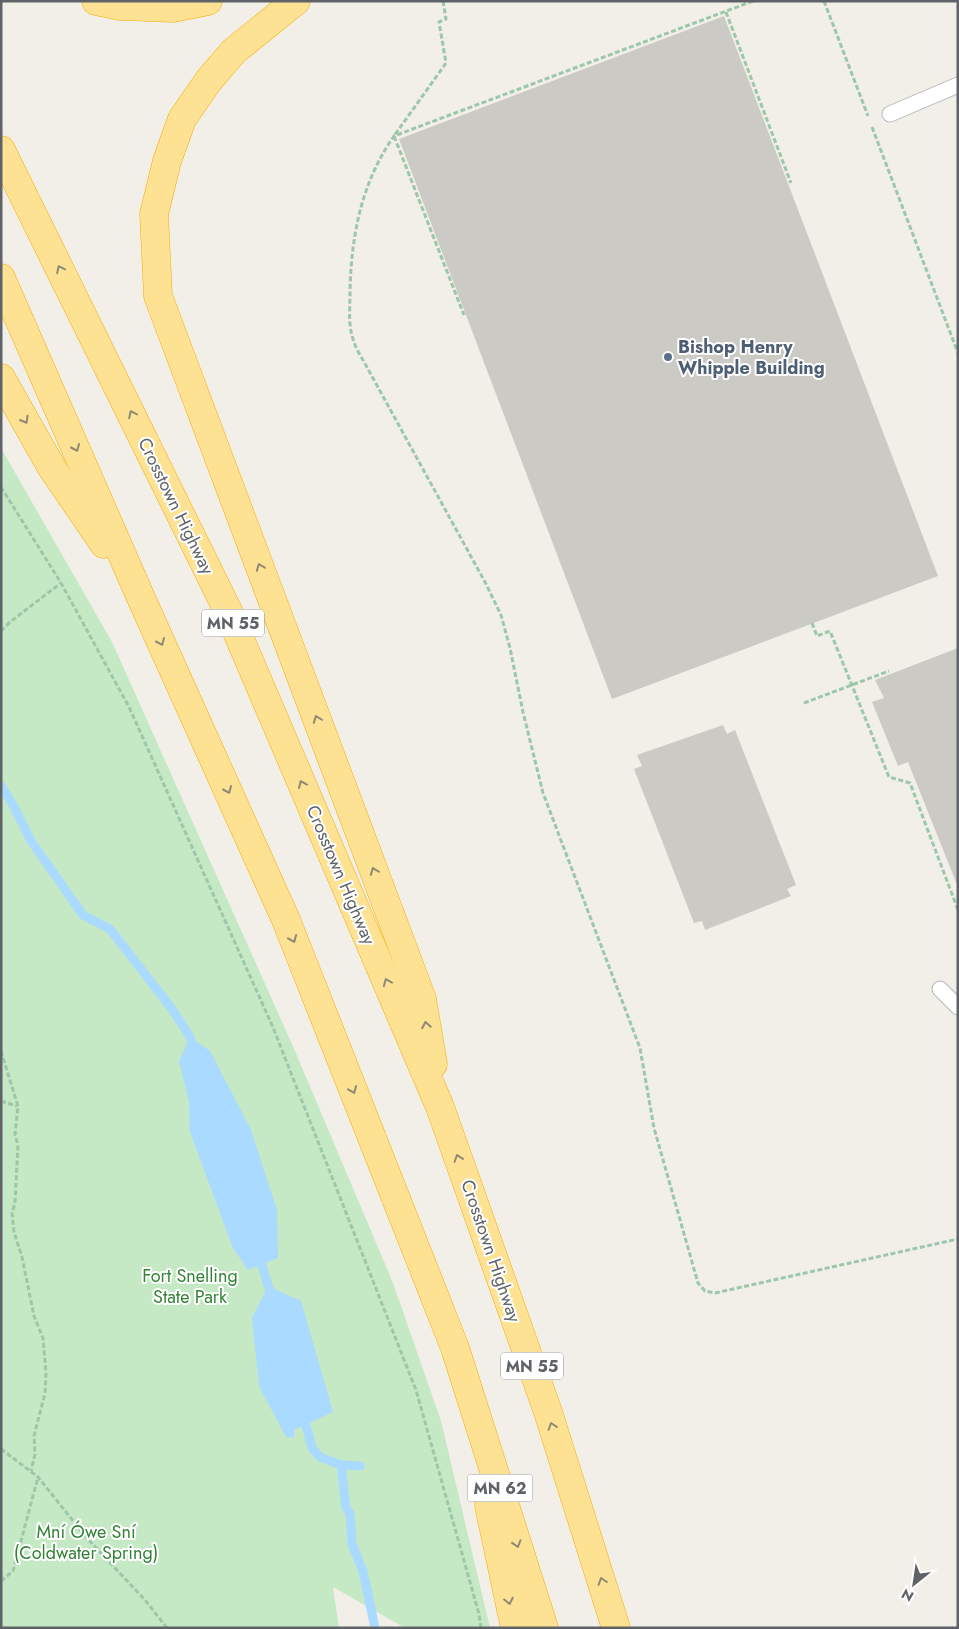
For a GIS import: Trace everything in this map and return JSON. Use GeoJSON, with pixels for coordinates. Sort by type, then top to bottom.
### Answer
{"type":"FeatureCollection","features":[{"type":"Feature","properties":{"kind":"highway"},"geometry":{"type":"LineString","coordinates":[[96,1],[120,6],[173,8],[208,1]]}},
{"type":"Feature","properties":{"kind":"highway"},"geometry":{"type":"LineString","coordinates":[[296,1],[234,51],[209,80],[182,118],[167,161],[154,214],[158,296],[422,999],[440,1107]]}},
{"type":"Feature","properties":{"kind":"highway","name":"Crosstown Highway"},"geometry":{"type":"LineString","coordinates":[[1,150],[228,611],[440,1107],[548,1412],[616,1628]]}},
{"type":"Feature","properties":{"kind":"highway"},"geometry":{"type":"LineString","coordinates":[[1,278],[141,598],[286,920],[455,1348],[515,1628]]}},
{"type":"Feature","properties":{"kind":"highway"},"geometry":{"type":"LineString","coordinates":[[1,296],[42,371]]}},
{"type":"Feature","properties":{"kind":"highway"},"geometry":{"type":"LineString","coordinates":[[1,378],[52,468],[141,598]]}},
{"type":"Feature","properties":{"kind":"highway","name":"MN 62"},"geometry":{"type":"LineString","coordinates":[[455,1348],[544,1628]]}},
{"type":"Feature","properties":{"kind":"lane"},"geometry":{"type":"LineString","coordinates":[[890,114],[958,85]]}},
{"type":"Feature","properties":{"kind":"lane"},"geometry":{"type":"LineString","coordinates":[[940,988],[958,1007]]}},
{"type":"Feature","properties":{"kind":"path"},"geometry":{"type":"LineString","coordinates":[[443,1],[446,19],[439,22],[446,63],[386,148],[361,204],[351,264],[350,323],[353,340],[362,360],[485,582],[501,615],[543,793],[640,1048],[654,1128],[698,1283],[705,1291],[715,1293],[958,1239]]}},
{"type":"Feature","properties":{"kind":"path"},"geometry":{"type":"LineString","coordinates":[[394,136],[753,1]]}},
{"type":"Feature","properties":{"kind":"path"},"geometry":{"type":"LineString","coordinates":[[824,1],[958,353]]}},
{"type":"Feature","properties":{"kind":"path"},"geometry":{"type":"LineString","coordinates":[[726,12],[791,183]]}},
{"type":"Feature","properties":{"kind":"path"},"geometry":{"type":"LineString","coordinates":[[394,136],[464,315]]}},
{"type":"Feature","properties":{"kind":"path"},"geometry":{"type":"LineString","coordinates":[[1,487],[61,583],[129,707],[272,1025],[416,1390],[479,1614],[481,1628]]}},
{"type":"Feature","properties":{"kind":"path"},"geometry":{"type":"LineString","coordinates":[[1,631],[61,583]]}},
{"type":"Feature","properties":{"kind":"path"},"geometry":{"type":"LineString","coordinates":[[812,623],[818,636],[830,631],[889,778],[910,783],[958,910]]}},
{"type":"Feature","properties":{"kind":"path"},"geometry":{"type":"LineString","coordinates":[[804,702],[889,671]]}},
{"type":"Feature","properties":{"kind":"path"},"geometry":{"type":"LineString","coordinates":[[1,1051],[18,1106],[15,1135],[18,1145],[15,1203],[12,1212],[14,1232],[22,1257],[34,1316],[43,1338],[46,1373],[45,1393],[34,1436],[35,1454],[31,1471]]}},
{"type":"Feature","properties":{"kind":"path"},"geometry":{"type":"LineString","coordinates":[[1,1101],[18,1106]]}},
{"type":"Feature","properties":{"kind":"path"},"geometry":{"type":"LineString","coordinates":[[1,1449],[38,1477],[86,1537],[145,1600],[167,1628]]}},
{"type":"Feature","properties":{"kind":"path"},"geometry":{"type":"LineString","coordinates":[[1,1581],[12,1571],[38,1477]]}},
{"type":"Feature","properties":{"kind":"green space","name":"Fort Snelling State Park"},"geometry":{"type":"Polygon","coordinates":[[[1,448],[112,642],[295,1051],[393,1283],[441,1421],[490,1628],[405,1628],[333,1587],[339,1628],[1,1628],[1,448]]]}},
{"type":"Feature","properties":{"kind":"water"},"geometry":{"type":"Polygon","coordinates":[[[190,1037],[210,1051],[251,1130],[277,1210],[278,1258],[248,1270],[233,1248],[190,1132],[189,1102],[179,1061],[190,1037]]]}},
{"type":"Feature","properties":{"kind":"water"},"geometry":{"type":"Polygon","coordinates":[[[268,1286],[301,1301],[333,1412],[294,1430],[294,1438],[286,1437],[259,1386],[252,1318],[268,1286]]]}},
{"type":"Feature","properties":{"kind":"building","name":"Bishop Henry Whipple Building"},"geometry":{"type":"Polygon","coordinates":[[[724,16],[938,576],[612,699],[399,139],[724,16]]]}},
{"type":"Feature","properties":{"kind":"building"},"geometry":{"type":"Polygon","coordinates":[[[958,648],[958,887],[908,762],[898,766],[872,702],[884,698],[875,680],[958,648]]]}},
{"type":"Feature","properties":{"kind":"building"},"geometry":{"type":"Polygon","coordinates":[[[723,725],[727,734],[735,730],[796,885],[787,889],[791,896],[705,930],[702,921],[694,923],[634,769],[642,766],[637,755],[723,725]]]}},
{"type":"Feature","properties":{"kind":"waterway"},"geometry":{"type":"LineString","coordinates":[[1,786],[31,841],[83,915],[110,929],[172,1009],[190,1037],[193,1047]]}},
{"type":"Feature","properties":{"kind":"waterway"},"geometry":{"type":"LineString","coordinates":[[258,1253],[272,1298]]}},
{"type":"Feature","properties":{"kind":"waterway"},"geometry":{"type":"LineString","coordinates":[[303,1414],[312,1448],[320,1457],[341,1465],[346,1508],[350,1513],[352,1544],[363,1571],[375,1628]]}},
{"type":"Feature","properties":{"kind":"waterway"},"geometry":{"type":"LineString","coordinates":[[341,1465],[360,1466]]}},
{"type":"Feature","properties":{"kind":"place","name":"Bishop Henry Whipple Building"},"geometry":{"type":"Point","coordinates":[668,357]}},
{"type":"Feature","properties":{"kind":"park label","name":"Mní Ówe Sní (Coldwater Spring)"},"geometry":{"type":"Point","coordinates":[86,1542]}}]}
